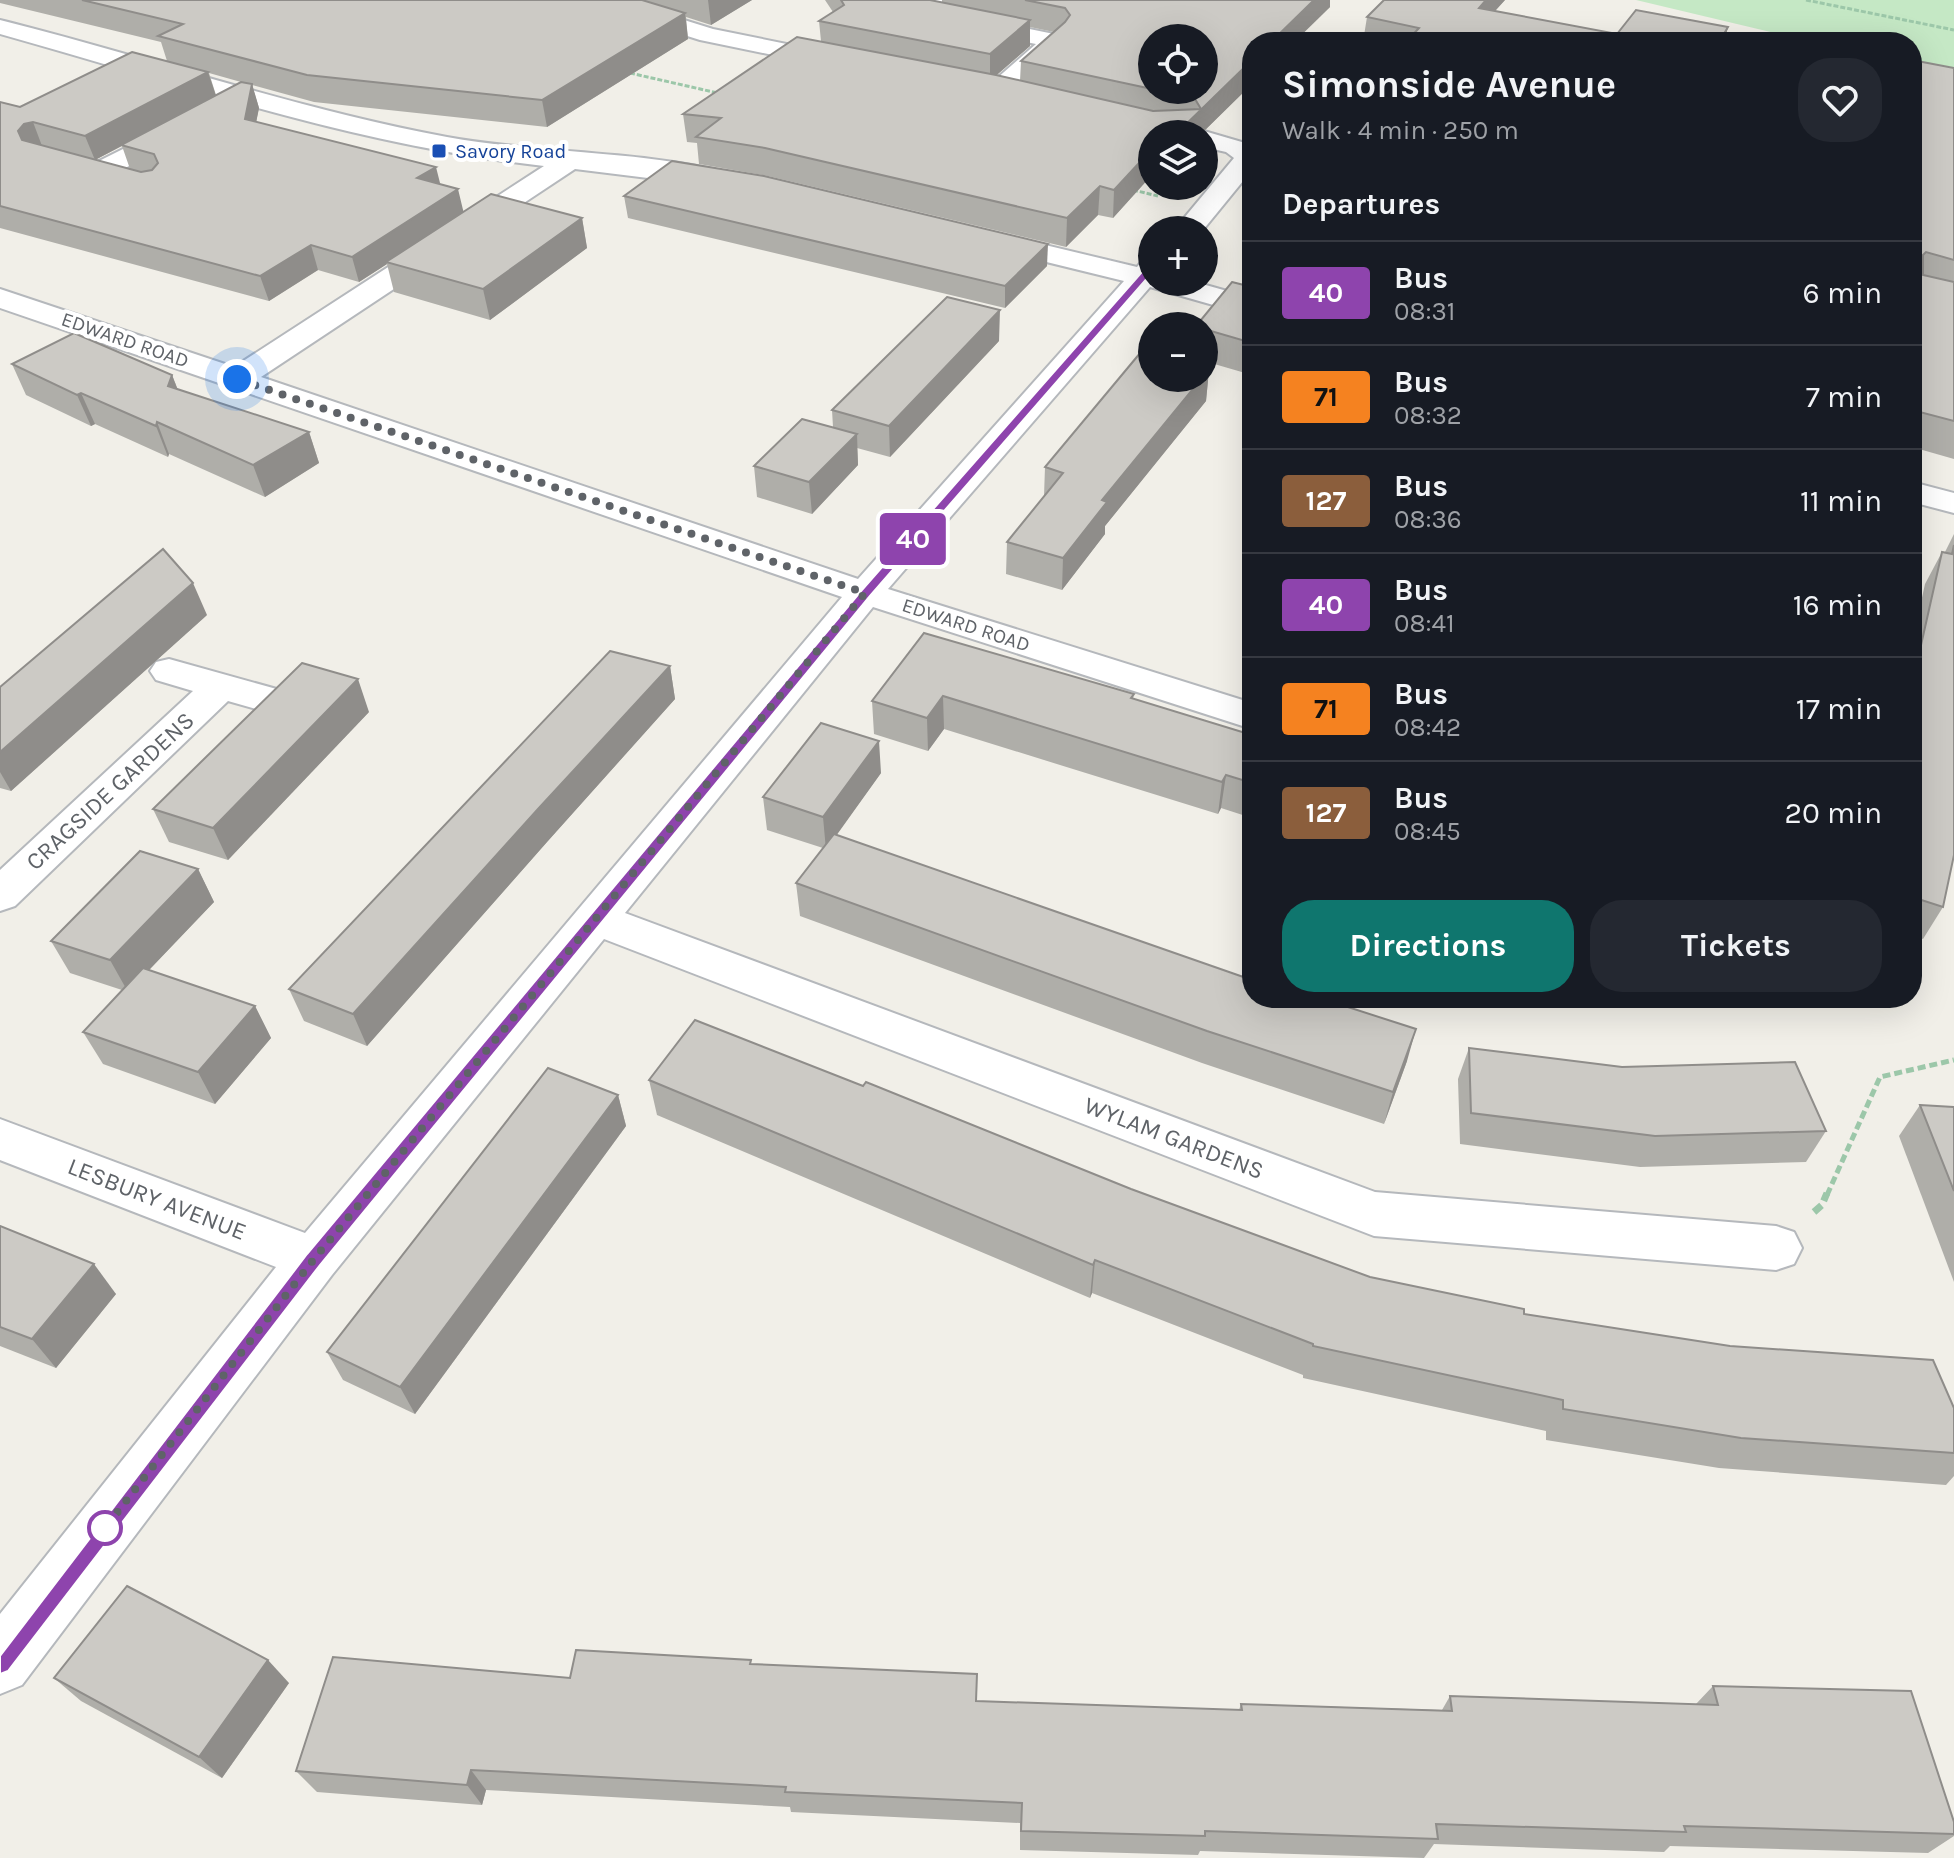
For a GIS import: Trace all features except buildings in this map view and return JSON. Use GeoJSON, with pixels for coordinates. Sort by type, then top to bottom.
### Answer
{"type":"FeatureCollection","features":[{"type":"Feature","properties":{"kind":"street"},"geometry":{"type":"LineString","coordinates":[[597,0],[708,35],[860,65]]}},
{"type":"Feature","properties":{"kind":"street"},"geometry":{"type":"LineString","coordinates":[[936,0],[917,13],[1054,41],[996,92]]}},
{"type":"Feature","properties":{"kind":"street"},"geometry":{"type":"LineString","coordinates":[[0,27],[410,138],[569,161],[668,170],[753,184]]}},
{"type":"Feature","properties":{"kind":"street"},"geometry":{"type":"LineString","coordinates":[[965,86],[1027,99]]}},
{"type":"Feature","properties":{"kind":"street"},"geometry":{"type":"LineString","coordinates":[[98,172],[246,93]]}},
{"type":"Feature","properties":{"kind":"street"},"geometry":{"type":"LineString","coordinates":[[1218,142],[1242,150]]}},
{"type":"Feature","properties":{"kind":"street"},"geometry":{"type":"LineString","coordinates":[[237,379],[569,161]]}},
{"type":"Feature","properties":{"kind":"street"},"geometry":{"type":"LineString","coordinates":[[71,165],[138,183]]}},
{"type":"Feature","properties":{"kind":"street"},"geometry":{"type":"LineString","coordinates":[[1202,216],[1242,167]]}},
{"type":"Feature","properties":{"kind":"street"},"geometry":{"type":"LineString","coordinates":[[963,233],[1138,273]]}},
{"type":"Feature","properties":{"kind":"street"},"geometry":{"type":"LineString","coordinates":[[0,1663],[314,1259],[865,593],[1138,293]]}},
{"type":"Feature","properties":{"kind":"street"},"geometry":{"type":"LineString","coordinates":[[1217,296],[1242,304]]}},
{"type":"Feature","properties":{"kind":"street","name":"EDWARD ROAD"},"geometry":{"type":"LineString","coordinates":[[0,298],[865,593],[1242,713]]}},
{"type":"Feature","properties":{"kind":"street"},"geometry":{"type":"LineString","coordinates":[[1922,495],[1954,503]]}},
{"type":"Feature","properties":{"kind":"street","name":"CRAGSIDE GARDENS"},"geometry":{"type":"LineString","coordinates":[[169,671],[277,702]]}},
{"type":"Feature","properties":{"kind":"street","name":"CRAGSIDE GARDENS"},"geometry":{"type":"LineString","coordinates":[[0,895],[221,686]]}},
{"type":"Feature","properties":{"kind":"street","name":"WYLAM GARDENS"},"geometry":{"type":"LineString","coordinates":[[596,919],[1374,1214],[1776,1248]]}},
{"type":"Feature","properties":{"kind":"street","name":"LESBURY AVENUE"},"geometry":{"type":"LineString","coordinates":[[0,1139],[314,1259]]}},
{"type":"Feature","properties":{"kind":"path"},"geometry":{"type":"LineString","coordinates":[[1806,0],[1954,30]]}},
{"type":"Feature","properties":{"kind":"path"},"geometry":{"type":"LineString","coordinates":[[626,72],[734,97]]}},
{"type":"Feature","properties":{"kind":"path"},"geometry":{"type":"LineString","coordinates":[[1133,190],[1210,208]]}},
{"type":"Feature","properties":{"kind":"path"},"geometry":{"type":"LineString","coordinates":[[1776,1248],[1822,1205],[1880,1077],[1954,1060]]}},
{"type":"Feature","properties":{"kind":"green space"},"geometry":{"type":"Polygon","coordinates":[[[1636,0],[1954,0],[1954,85],[1922,74],[1922,32],[1771,32],[1636,0]]]}},
{"type":"Feature","properties":{"kind":"bus line","name":"40"},"geometry":{"type":"LineString","coordinates":[[0,1663],[314,1259],[865,593],[1138,283]]}},
{"type":"Feature","properties":{"kind":"place","name":"Savory Road"},"geometry":{"type":"Point","coordinates":[439,151]}},
{"type":"Feature","properties":{"kind":"route"},"geometry":{"type":"LineString","coordinates":[[105,1528],[98,1537],[314,1259],[865,593],[237,379]]}}]}
